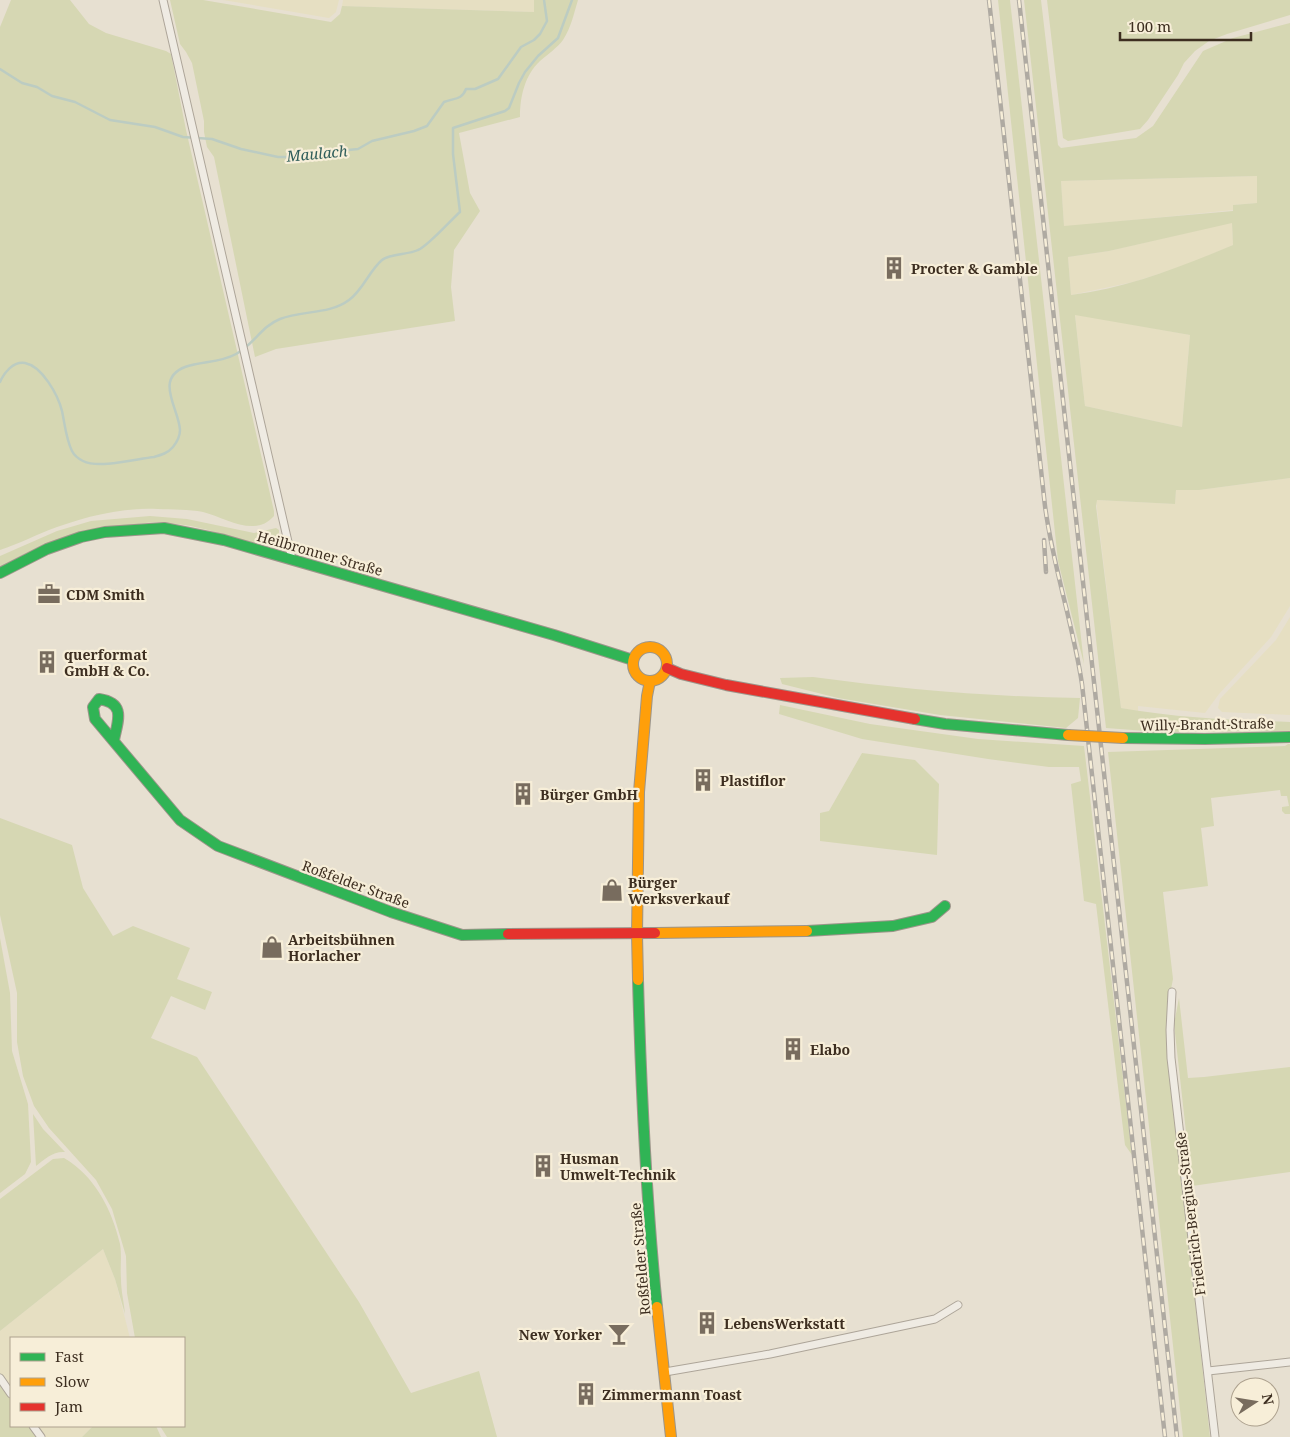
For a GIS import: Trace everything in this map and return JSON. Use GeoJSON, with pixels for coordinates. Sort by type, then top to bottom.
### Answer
{"type":"FeatureCollection","features":[{"type":"Feature","properties":{"kind":"street"},"geometry":{"type":"LineString","coordinates":[[163,0],[292,559]]}},
{"type":"Feature","properties":{"kind":"street","name":"Heilbronner Straße"},"geometry":{"type":"LineString","coordinates":[[0,573],[46,549],[82,537],[105,532],[164,528],[206,535],[292,559],[554,635],[633,660]]}},
{"type":"Feature","properties":{"kind":"street"},"geometry":{"type":"LineString","coordinates":[[650,646],[657,648],[666,656],[667,668],[664,675],[658,680],[650,682],[639,677],[635,672],[633,660],[636,653],[642,648],[650,646]]}},
{"type":"Feature","properties":{"kind":"street","name":"Willy-Brandt-Straße"},"geometry":{"type":"LineString","coordinates":[[667,668],[681,674],[726,685],[869,712],[945,724],[1123,738],[1290,737]]}},
{"type":"Feature","properties":{"kind":"street","name":"Roßfelder Straße"},"geometry":{"type":"LineString","coordinates":[[650,682],[647,696],[639,792],[637,934],[640,1051],[649,1216],[672,1437]]}},
{"type":"Feature","properties":{"kind":"street","name":"Roßfelder Straße"},"geometry":{"type":"LineString","coordinates":[[114,740],[180,820],[218,846],[391,912],[462,935],[815,931],[893,926],[932,917],[946,906]]}},
{"type":"Feature","properties":{"kind":"street","name":"Friedrich-Bergius-Straße"},"geometry":{"type":"LineString","coordinates":[[1172,992],[1171,1058],[1215,1437]]}},
{"type":"Feature","properties":{"kind":"street"},"geometry":{"type":"LineString","coordinates":[[665,1372],[770,1354],[935,1319],[958,1305]]}},
{"type":"Feature","properties":{"kind":"street"},"geometry":{"type":"LineString","coordinates":[[1208,1371],[1290,1362]]}},
{"type":"Feature","properties":{"kind":"street"},"geometry":{"type":"LineString","coordinates":[[0,1378],[10,1393]]}},
{"type":"Feature","properties":{"kind":"shaded area"},"geometry":{"type":"Polygon","coordinates":[[[223,0],[339,0],[336,12],[329,18],[223,0]]]}},
{"type":"Feature","properties":{"kind":"shaded area"},"geometry":{"type":"Polygon","coordinates":[[[343,0],[534,0],[534,12],[342,6],[343,0]]]}},
{"type":"Feature","properties":{"kind":"shaded area"},"geometry":{"type":"Polygon","coordinates":[[[1257,176],[1257,203],[1233,205],[1233,210],[1064,227],[1061,181],[1257,176]]]}},
{"type":"Feature","properties":{"kind":"shaded area"},"geometry":{"type":"Polygon","coordinates":[[[1232,222],[1233,245],[1187,265],[1133,282],[1071,295],[1068,257],[1109,251],[1232,222]]]}},
{"type":"Feature","properties":{"kind":"shaded area"},"geometry":{"type":"Polygon","coordinates":[[[1075,314],[1190,335],[1182,427],[1085,406],[1075,314]]]}},
{"type":"Feature","properties":{"kind":"shaded area"},"geometry":{"type":"Polygon","coordinates":[[[1290,478],[1290,606],[1271,637],[1219,694],[1205,713],[1138,706],[1138,711],[1121,708],[1096,500],[1175,504],[1176,490],[1199,490],[1290,478]]]}},
{"type":"Feature","properties":{"kind":"shaded area"},"geometry":{"type":"Polygon","coordinates":[[[1290,617],[1290,715],[1222,712],[1218,708],[1220,699],[1276,640],[1290,617]]]}},
{"type":"Feature","properties":{"kind":"shaded area"},"geometry":{"type":"Polygon","coordinates":[[[103,1249],[115,1279],[130,1337],[10,1337],[10,1390],[0,1374],[0,1331],[103,1249]]]}},
{"type":"Feature","properties":{"kind":"shaded area"},"geometry":{"type":"Polygon","coordinates":[[[36,1427],[92,1427],[82,1437],[43,1437],[36,1427]]]}},
{"type":"Feature","properties":{"kind":"green space"},"geometry":{"type":"Polygon","coordinates":[[[11,0],[70,0],[89,24],[106,33],[171,54],[186,130],[274,511],[274,516],[258,526],[231,522],[198,511],[132,509],[106,513],[69,523],[0,550],[0,27],[11,0]]]}},
{"type":"Feature","properties":{"kind":"green space"},"geometry":{"type":"Polygon","coordinates":[[[170,0],[203,0],[331,22],[340,14],[342,6],[534,12],[534,0],[578,0],[563,40],[540,61],[527,79],[522,94],[520,117],[459,133],[470,193],[480,211],[454,250],[451,287],[455,321],[276,349],[255,357],[214,157],[207,147],[204,121],[192,63],[180,44],[170,0]]]}},
{"type":"Feature","properties":{"kind":"green space"},"geometry":{"type":"Polygon","coordinates":[[[998,0],[1010,0],[1084,664],[1058,561],[998,0]]]}},
{"type":"Feature","properties":{"kind":"green space"},"geometry":{"type":"Polygon","coordinates":[[[1024,0],[1041,0],[1058,145],[1061,148],[1136,138],[1153,126],[1203,51],[1233,38],[1290,23],[1290,478],[1199,490],[1176,490],[1175,504],[1097,500],[1096,506],[1121,708],[1184,716],[1290,722],[1290,731],[1159,732],[1106,728],[1024,0]],[[1257,176],[1061,181],[1064,226],[1233,211],[1233,205],[1257,203],[1257,176]],[[1232,223],[1109,251],[1068,257],[1071,295],[1133,282],[1174,269],[1233,245],[1232,223]],[[1075,315],[1085,406],[1182,427],[1190,335],[1075,315]]]}},
{"type":"Feature","properties":{"kind":"green space"},"geometry":{"type":"Polygon","coordinates":[[[1047,0],[1290,0],[1290,15],[1227,34],[1209,41],[1195,51],[1184,63],[1148,120],[1140,129],[1068,141],[1063,138],[1047,0]]]}},
{"type":"Feature","properties":{"kind":"green space"},"geometry":{"type":"Polygon","coordinates":[[[150,516],[187,519],[254,533],[276,528],[279,530],[279,536],[272,542],[258,543],[191,526],[161,522],[112,527],[63,538],[0,567],[0,556],[57,531],[91,521],[150,516]]]}},
{"type":"Feature","properties":{"kind":"green space"},"geometry":{"type":"Polygon","coordinates":[[[813,677],[946,692],[1080,698],[1078,718],[1066,728],[940,715],[838,698],[782,684],[780,678],[813,677]]]}},
{"type":"Feature","properties":{"kind":"green space"},"geometry":{"type":"Polygon","coordinates":[[[780,705],[870,724],[978,739],[1084,746],[1132,1155],[1125,1145],[1096,904],[1084,901],[1071,784],[1081,781],[1079,767],[1049,767],[862,739],[779,714],[780,705]]]}},
{"type":"Feature","properties":{"kind":"green space"},"geometry":{"type":"Polygon","coordinates":[[[1290,744],[1290,814],[1285,814],[1282,811],[1282,807],[1289,806],[1287,796],[1281,796],[1280,790],[1211,798],[1214,826],[1201,828],[1208,886],[1163,892],[1173,979],[1168,1004],[1167,1047],[1210,1437],[1183,1437],[1108,752],[1285,746],[1290,744]]]}},
{"type":"Feature","properties":{"kind":"green space"},"geometry":{"type":"Polygon","coordinates":[[[862,753],[915,760],[939,784],[937,855],[820,841],[820,813],[829,811],[862,753]]]}},
{"type":"Feature","properties":{"kind":"green space"},"geometry":{"type":"Polygon","coordinates":[[[0,818],[72,845],[83,888],[113,936],[133,926],[190,948],[177,979],[212,992],[205,1010],[171,996],[151,1038],[197,1057],[359,1302],[411,1393],[479,1371],[497,1437],[167,1437],[161,1427],[185,1427],[185,1337],[135,1337],[127,1293],[126,1256],[112,1209],[96,1180],[49,1128],[34,1106],[23,1076],[17,1042],[17,993],[0,915],[0,818]]]}},
{"type":"Feature","properties":{"kind":"green space"},"geometry":{"type":"Polygon","coordinates":[[[0,938],[10,993],[12,1051],[28,1104],[31,1162],[25,1174],[0,1193],[0,938]]]}},
{"type":"Feature","properties":{"kind":"green space"},"geometry":{"type":"Polygon","coordinates":[[[1179,998],[1188,1078],[1290,1067],[1290,1172],[1192,1186],[1174,1024],[1179,998]]]}},
{"type":"Feature","properties":{"kind":"green space"},"geometry":{"type":"Polygon","coordinates":[[[33,1114],[43,1129],[65,1152],[53,1154],[36,1166],[33,1114]]]}},
{"type":"Feature","properties":{"kind":"green space"},"geometry":{"type":"Polygon","coordinates":[[[64,1158],[85,1174],[101,1195],[117,1231],[121,1253],[121,1283],[125,1314],[115,1279],[103,1249],[0,1331],[0,1199],[53,1159],[64,1158]]]}},
{"type":"Feature","properties":{"kind":"green space"},"geometry":{"type":"Polygon","coordinates":[[[0,1382],[10,1397],[10,1427],[31,1427],[38,1437],[0,1437],[0,1382]]]}},
{"type":"Feature","properties":{"kind":"green space"},"geometry":{"type":"Polygon","coordinates":[[[92,1427],[156,1427],[161,1437],[82,1437],[92,1427]]]}},
{"type":"Feature","properties":{"kind":"waterway","name":"Maulach"},"geometry":{"type":"LineString","coordinates":[[0,69],[22,83],[37,87],[52,96],[75,102],[110,120],[155,127],[183,137],[212,139],[241,149],[278,157],[297,157],[318,152],[358,149],[372,141],[427,126],[444,102],[460,97],[466,89],[475,89],[498,79],[521,47],[534,40],[540,34],[547,21],[544,0]]}},
{"type":"Feature","properties":{"kind":"waterway"},"geometry":{"type":"LineString","coordinates":[[0,382],[13,366],[21,363],[31,365],[43,375],[57,397],[72,451],[83,461],[98,464],[118,463],[154,457],[169,451],[176,443],[180,432],[179,422],[170,395],[171,379],[176,372],[185,367],[224,359],[236,354],[248,346],[268,326],[280,319],[341,305],[354,296],[373,269],[382,260],[390,256],[414,252],[422,248],[460,212],[453,154],[453,128],[509,108],[525,72],[538,56],[558,38],[572,0]]}},
{"type":"Feature","properties":{"kind":"railway"},"geometry":{"type":"LineString","coordinates":[[989,0],[1045,506],[1082,684],[1165,1437]]}},
{"type":"Feature","properties":{"kind":"railway"},"geometry":{"type":"LineString","coordinates":[[1019,0],[1177,1437]]}},
{"type":"Feature","properties":{"kind":"railway"},"geometry":{"type":"LineString","coordinates":[[1044,540],[1046,572]]}},
{"type":"Feature","properties":{"kind":"traffic: fast"},"geometry":{"type":"LineString","coordinates":[[0,573],[47,549],[81,537],[105,532],[164,528],[224,540],[554,635],[633,660]]}},
{"type":"Feature","properties":{"kind":"traffic: fast"},"geometry":{"type":"LineString","coordinates":[[114,740],[118,719],[117,708],[108,701],[99,699],[93,707],[95,719],[180,820],[218,846],[391,912],[462,935],[508,934]]}},
{"type":"Feature","properties":{"kind":"traffic: fast"},"geometry":{"type":"LineString","coordinates":[[915,719],[945,724],[1068,735]]}},
{"type":"Feature","properties":{"kind":"traffic: fast"},"geometry":{"type":"LineString","coordinates":[[1123,738],[1290,737]]}},
{"type":"Feature","properties":{"kind":"traffic: fast"},"geometry":{"type":"LineString","coordinates":[[807,931],[893,926],[932,917],[945,906]]}},
{"type":"Feature","properties":{"kind":"traffic: fast"},"geometry":{"type":"LineString","coordinates":[[638,980],[644,1144],[657,1307]]}},
{"type":"Feature","properties":{"kind":"traffic: slow"},"geometry":{"type":"LineString","coordinates":[[650,647],[657,648],[662,652],[666,657],[667,664],[666,671],[662,676],[657,680],[650,681],[643,680],[638,676],[634,671],[633,664],[634,657],[638,652],[643,648],[650,647]]}},
{"type":"Feature","properties":{"kind":"traffic: slow"},"geometry":{"type":"LineString","coordinates":[[638,980],[639,792],[647,696],[650,681]]}},
{"type":"Feature","properties":{"kind":"traffic: slow"},"geometry":{"type":"LineString","coordinates":[[1068,735],[1123,738]]}},
{"type":"Feature","properties":{"kind":"traffic: slow"},"geometry":{"type":"LineString","coordinates":[[655,933],[807,931]]}},
{"type":"Feature","properties":{"kind":"traffic: slow"},"geometry":{"type":"LineString","coordinates":[[657,1307],[671,1437]]}},
{"type":"Feature","properties":{"kind":"traffic: jam"},"geometry":{"type":"LineString","coordinates":[[667,668],[681,674],[726,685],[915,719]]}},
{"type":"Feature","properties":{"kind":"traffic: jam"},"geometry":{"type":"LineString","coordinates":[[508,934],[655,933]]}},
{"type":"Feature","properties":{"kind":"place","name":"Procter & Gamble"},"geometry":{"type":"Point","coordinates":[894,268]}},
{"type":"Feature","properties":{"kind":"place","name":"CDM Smith"},"geometry":{"type":"Point","coordinates":[49,594]}},
{"type":"Feature","properties":{"kind":"place","name":"querformat GmbH & Co."},"geometry":{"type":"Point","coordinates":[47,662]}},
{"type":"Feature","properties":{"kind":"place","name":"Plastiflor"},"geometry":{"type":"Point","coordinates":[703,780]}},
{"type":"Feature","properties":{"kind":"place","name":"Bürger GmbH"},"geometry":{"type":"Point","coordinates":[523,794]}},
{"type":"Feature","properties":{"kind":"place","name":"Bürger Werksverkauf"},"geometry":{"type":"Point","coordinates":[612,890]}},
{"type":"Feature","properties":{"kind":"place","name":"Arbeitsbühnen Horlacher"},"geometry":{"type":"Point","coordinates":[272,947]}},
{"type":"Feature","properties":{"kind":"place","name":"Elabo"},"geometry":{"type":"Point","coordinates":[793,1049]}},
{"type":"Feature","properties":{"kind":"place","name":"Husman Umwelt-Technik"},"geometry":{"type":"Point","coordinates":[543,1166]}},
{"type":"Feature","properties":{"kind":"place","name":"LebensWerkstatt"},"geometry":{"type":"Point","coordinates":[707,1323]}},
{"type":"Feature","properties":{"kind":"place","name":"New Yorker"},"geometry":{"type":"Point","coordinates":[619,1334]}},
{"type":"Feature","properties":{"kind":"place","name":"Zimmermann Toast"},"geometry":{"type":"Point","coordinates":[586,1394]}}]}
